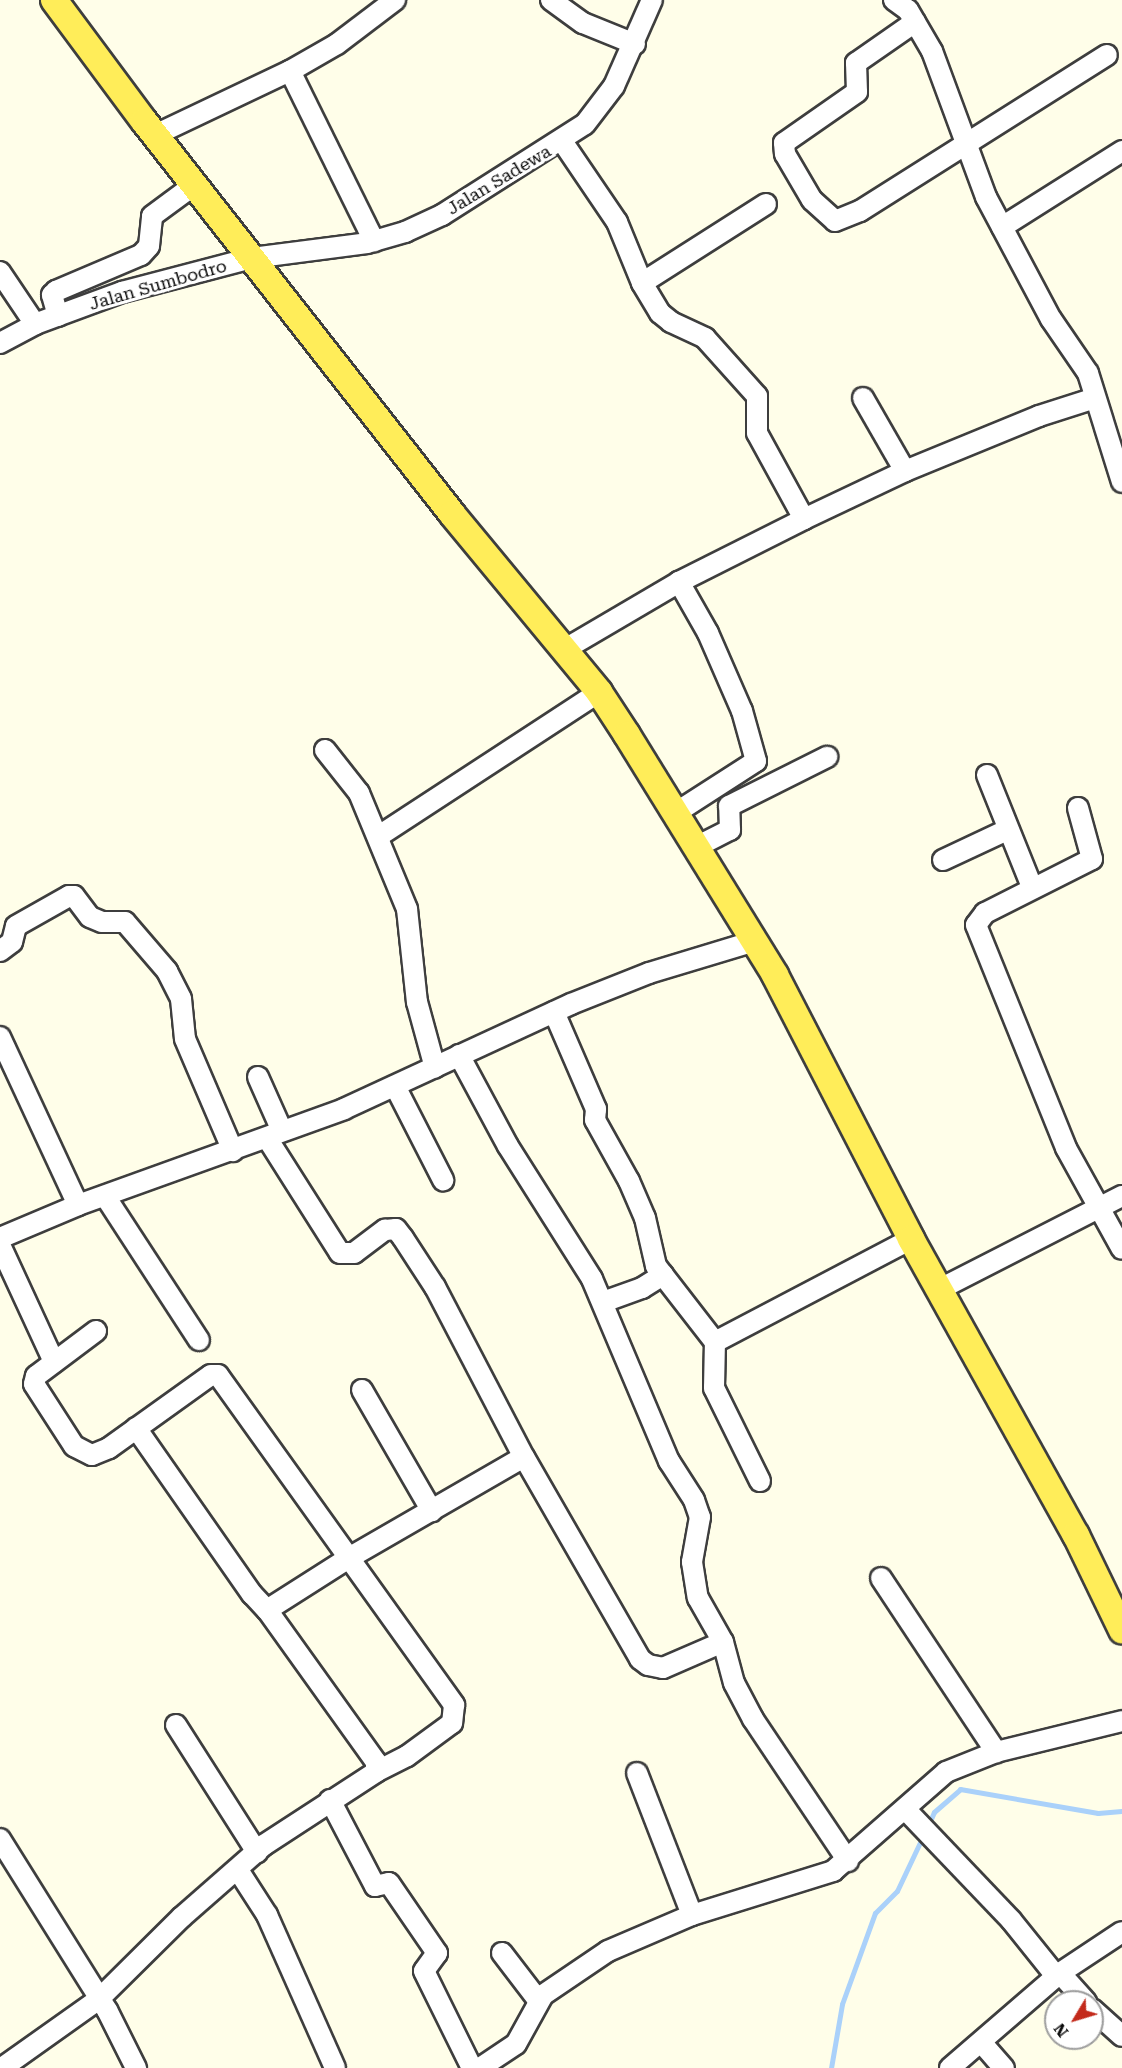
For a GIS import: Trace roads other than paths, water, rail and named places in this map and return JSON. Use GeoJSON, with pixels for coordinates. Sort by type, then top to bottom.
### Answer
{"type":"FeatureCollection","features":[{"type":"Feature","properties":{"kind":"main road"},"geometry":{"type":"LineString","coordinates":[[54,0],[194,185],[261,257],[599,692],[677,812],[755,941],[910,1239],[1076,1535],[1122,1630]]}},
{"type":"Feature","properties":{"kind":"street"},"geometry":{"type":"LineString","coordinates":[[155,135],[290,71],[337,44],[395,0]]}},
{"type":"Feature","properties":{"kind":"street"},"geometry":{"type":"LineString","coordinates":[[551,0],[568,15],[621,38]]}},
{"type":"Feature","properties":{"kind":"street","name":"Jalan Sadewa"},"geometry":{"type":"LineString","coordinates":[[261,257],[374,241],[442,215],[562,141],[585,124],[598,109],[621,38],[652,0]]}},
{"type":"Feature","properties":{"kind":"street"},"geometry":{"type":"LineString","coordinates":[[894,0],[908,10],[932,51],[965,144],[1002,227],[1051,319],[1078,355],[1095,398],[1122,482]]}},
{"type":"Feature","properties":{"kind":"street"},"geometry":{"type":"LineString","coordinates":[[915,22],[858,61],[855,68],[859,90],[784,143],[785,154],[812,200],[835,221],[860,212],[1107,55]]}},
{"type":"Feature","properties":{"kind":"street"},"geometry":{"type":"LineString","coordinates":[[290,71],[374,241]]}},
{"type":"Feature","properties":{"kind":"street"},"geometry":{"type":"LineString","coordinates":[[562,141],[617,222],[642,283],[660,313],[705,338],[757,396],[757,432],[804,519]]}},
{"type":"Feature","properties":{"kind":"street"},"geometry":{"type":"LineString","coordinates":[[1002,227],[1122,151]]}},
{"type":"Feature","properties":{"kind":"street"},"geometry":{"type":"LineString","coordinates":[[58,316],[52,295],[56,291],[141,255],[149,246],[152,216],[194,185]]}},
{"type":"Feature","properties":{"kind":"street"},"geometry":{"type":"LineString","coordinates":[[642,283],[766,204]]}},
{"type":"Feature","properties":{"kind":"street","name":"Jalan Sumbodro"},"geometry":{"type":"LineString","coordinates":[[0,343],[35,324],[122,292],[261,257]]}},
{"type":"Feature","properties":{"kind":"street"},"geometry":{"type":"LineString","coordinates":[[0,272],[35,324]]}},
{"type":"Feature","properties":{"kind":"street"},"geometry":{"type":"LineString","coordinates":[[863,398],[905,471]]}},
{"type":"Feature","properties":{"kind":"street"},"geometry":{"type":"LineString","coordinates":[[565,649],[679,582],[905,471],[1039,416],[1095,398]]}},
{"type":"Feature","properties":{"kind":"street"},"geometry":{"type":"LineString","coordinates":[[677,812],[756,761],[742,711],[708,633],[679,582]]}},
{"type":"Feature","properties":{"kind":"street"},"geometry":{"type":"LineString","coordinates":[[379,836],[599,692]]}},
{"type":"Feature","properties":{"kind":"street"},"geometry":{"type":"LineString","coordinates":[[325,750],[359,793],[379,836],[406,909],[417,1002],[435,1068]]}},
{"type":"Feature","properties":{"kind":"street"},"geometry":{"type":"LineString","coordinates":[[698,846],[730,830],[729,806],[827,757]]}},
{"type":"Feature","properties":{"kind":"street"},"geometry":{"type":"LineString","coordinates":[[987,775],[1032,888]]}},
{"type":"Feature","properties":{"kind":"street"},"geometry":{"type":"LineString","coordinates":[[1078,808],[1092,859],[985,913],[976,925],[977,933],[1066,1148],[1101,1206],[1122,1249]]}},
{"type":"Feature","properties":{"kind":"street"},"geometry":{"type":"LineString","coordinates":[[943,860],[1007,830]]}},
{"type":"Feature","properties":{"kind":"street"},"geometry":{"type":"LineString","coordinates":[[0,951],[12,942],[16,926],[69,896],[74,896],[90,917],[102,922],[125,922],[167,971],[181,999],[185,1039],[233,1150]]}},
{"type":"Feature","properties":{"kind":"street"},"geometry":{"type":"LineString","coordinates":[[0,1238],[78,1205],[274,1135],[395,1086],[554,1012],[649,973],[755,941]]}},
{"type":"Feature","properties":{"kind":"street"},"geometry":{"type":"LineString","coordinates":[[554,1012],[596,1109],[595,1120],[629,1181],[645,1218],[648,1242],[663,1275],[715,1342],[714,1388],[760,1481]]}},
{"type":"Feature","properties":{"kind":"street"},"geometry":{"type":"LineString","coordinates":[[0,1037],[78,1205]]}},
{"type":"Feature","properties":{"kind":"street"},"geometry":{"type":"LineString","coordinates":[[459,1055],[508,1146],[592,1279],[669,1461],[684,1479],[700,1516],[692,1562],[698,1598],[723,1642],[734,1683],[753,1719],[848,1861]]}},
{"type":"Feature","properties":{"kind":"street"},"geometry":{"type":"LineString","coordinates":[[258,1077],[274,1135],[340,1253],[354,1253],[385,1230],[396,1229],[403,1238],[435,1287],[524,1457],[640,1659],[648,1665],[663,1668],[723,1642]]}},
{"type":"Feature","properties":{"kind":"street"},"geometry":{"type":"LineString","coordinates":[[395,1086],[443,1180]]}},
{"type":"Feature","properties":{"kind":"street"},"geometry":{"type":"LineString","coordinates":[[105,1196],[200,1340]]}},
{"type":"Feature","properties":{"kind":"street"},"geometry":{"type":"LineString","coordinates":[[940,1289],[1122,1196]]}},
{"type":"Feature","properties":{"kind":"street"},"geometry":{"type":"LineString","coordinates":[[715,1342],[910,1239]]}},
{"type":"Feature","properties":{"kind":"street"},"geometry":{"type":"LineString","coordinates":[[0,1245],[54,1362]]}},
{"type":"Feature","properties":{"kind":"street"},"geometry":{"type":"LineString","coordinates":[[603,1302],[642,1288],[663,1275]]}},
{"type":"Feature","properties":{"kind":"street"},"geometry":{"type":"LineString","coordinates":[[2,2068],[99,1999],[182,1917],[257,1852],[330,1800],[407,1756],[452,1723],[454,1705],[347,1559],[218,1375],[211,1375],[136,1428],[92,1455],[74,1446],[33,1384],[36,1376],[96,1331]]}},
{"type":"Feature","properties":{"kind":"street"},"geometry":{"type":"LineString","coordinates":[[362,1390],[432,1511]]}},
{"type":"Feature","properties":{"kind":"street"},"geometry":{"type":"LineString","coordinates":[[136,1428],[376,1762],[376,1772]]}},
{"type":"Feature","properties":{"kind":"street"},"geometry":{"type":"LineString","coordinates":[[267,1610],[347,1559],[524,1457]]}},
{"type":"Feature","properties":{"kind":"street"},"geometry":{"type":"LineString","coordinates":[[881,1578],[996,1752]]}},
{"type":"Feature","properties":{"kind":"street"},"geometry":{"type":"LineString","coordinates":[[480,2068],[516,2044],[538,2000],[608,1951],[692,1915],[793,1886],[848,1861],[909,1812],[934,1779],[996,1752],[1122,1721]]}},
{"type":"Feature","properties":{"kind":"street"},"geometry":{"type":"LineString","coordinates":[[176,1725],[257,1852]]}},
{"type":"Feature","properties":{"kind":"street"},"geometry":{"type":"LineString","coordinates":[[637,1773],[692,1915]]}},
{"type":"Feature","properties":{"kind":"street"},"geometry":{"type":"LineString","coordinates":[[330,1800],[375,1886],[389,1883],[437,1953],[424,1971],[472,2068]]}},
{"type":"Feature","properties":{"kind":"street"},"geometry":{"type":"LineString","coordinates":[[909,1812],[938,1840],[1074,1990]]}},
{"type":"Feature","properties":{"kind":"street"},"geometry":{"type":"LineString","coordinates":[[0,1839],[7,1866],[99,1999],[136,2068]]}},
{"type":"Feature","properties":{"kind":"street"},"geometry":{"type":"LineString","coordinates":[[238,1870],[267,1915],[336,2068]]}},
{"type":"Feature","properties":{"kind":"street"},"geometry":{"type":"LineString","coordinates":[[950,2068],[1058,1975],[1122,1932]]}},
{"type":"Feature","properties":{"kind":"street"},"geometry":{"type":"LineString","coordinates":[[502,1953],[538,2000]]}},
{"type":"Feature","properties":{"kind":"street"},"geometry":{"type":"LineString","coordinates":[[1104,2020],[1122,2036]]}},
{"type":"Feature","properties":{"kind":"street"},"geometry":{"type":"LineString","coordinates":[[981,2042],[1004,2068]]}},
{"type":"Feature","properties":{"kind":"waterway"},"geometry":{"type":"LineString","coordinates":[[928,1826],[934,1812],[960,1789],[1098,1813],[1122,1811]]}},
{"type":"Feature","properties":{"kind":"waterway"},"geometry":{"type":"LineString","coordinates":[[831,2068],[842,2004],[875,1913],[897,1891],[924,1834]]}}]}
